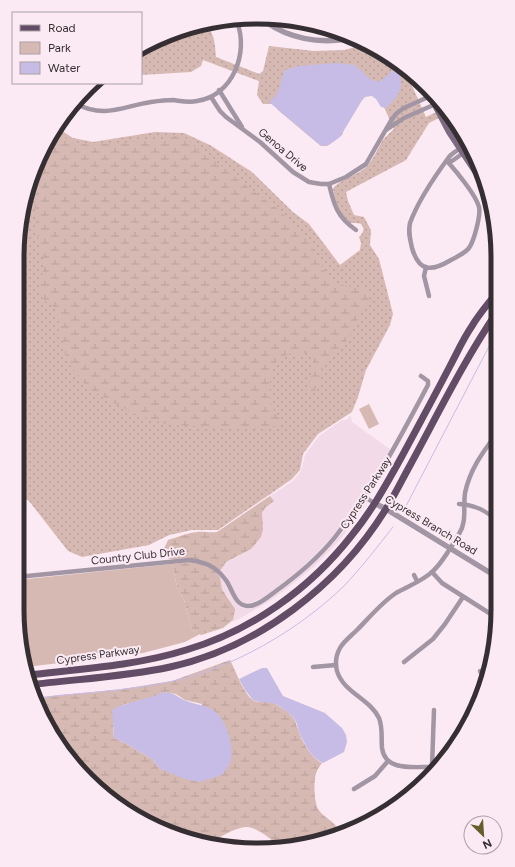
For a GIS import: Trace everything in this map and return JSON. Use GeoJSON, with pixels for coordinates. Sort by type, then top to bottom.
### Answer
{"type":"FeatureCollection","features":[{"type":"Feature","properties":{"kind":"main road"},"geometry":{"type":"LineString","coordinates":[[447,121],[461,151],[474,170]]}},
{"type":"Feature","properties":{"kind":"main road","name":"Cypress Parkway"},"geometry":{"type":"LineString","coordinates":[[33,674],[117,665],[152,659],[186,650],[248,624],[298,591],[324,567],[352,536],[374,503],[400,459],[472,326],[491,301]]}},
{"type":"Feature","properties":{"kind":"main road","name":"Cypress Parkway"},"geometry":{"type":"LineString","coordinates":[[36,684],[137,673],[172,667],[202,658],[234,644],[267,627],[299,606],[346,562],[365,539],[386,509],[468,357],[491,322]]}},
{"type":"Feature","properties":{"kind":"street"},"geometry":{"type":"LineString","coordinates":[[275,24],[289,34],[312,40],[331,41],[341,40]]}},
{"type":"Feature","properties":{"kind":"street"},"geometry":{"type":"LineString","coordinates":[[81,106],[92,111],[103,112],[115,111],[152,102],[169,100],[194,102],[211,97],[232,77],[240,57],[241,40],[238,25]]}},
{"type":"Feature","properties":{"kind":"street","name":"Genoa Drive"},"geometry":{"type":"LineString","coordinates":[[219,90],[243,128]]}},
{"type":"Feature","properties":{"kind":"street","name":"Genoa Drive"},"geometry":{"type":"LineString","coordinates":[[211,97],[226,117],[243,128],[260,142],[292,172],[309,182],[329,184],[346,177],[366,164],[384,131],[397,113],[404,108],[428,98]]}},
{"type":"Feature","properties":{"kind":"street","name":"Genoa Drive"},"geometry":{"type":"LineString","coordinates":[[384,131],[404,118],[434,105]]}},
{"type":"Feature","properties":{"kind":"street"},"geometry":{"type":"LineString","coordinates":[[447,161],[476,200],[480,207],[480,216],[472,242],[467,250],[438,267],[426,267],[420,264],[415,257],[409,233],[410,224],[440,169],[449,157],[465,150]]}},
{"type":"Feature","properties":{"kind":"street"},"geometry":{"type":"LineString","coordinates":[[329,184],[336,210],[345,223],[356,230]]}},
{"type":"Feature","properties":{"kind":"street"},"geometry":{"type":"LineString","coordinates":[[426,267],[424,276],[428,296]]}},
{"type":"Feature","properties":{"kind":"street","name":"Country Club Drive"},"geometry":{"type":"LineString","coordinates":[[24,577],[162,562],[194,561],[214,567],[226,579],[235,598],[243,605],[248,607],[265,599],[294,578],[321,553],[342,529],[365,496],[395,447],[428,385],[428,381],[421,376]]}},
{"type":"Feature","properties":{"kind":"street"},"geometry":{"type":"LineString","coordinates":[[430,767],[398,766],[388,761],[384,756],[382,749],[382,728],[378,716],[372,708],[342,681],[338,674],[336,665],[337,655],[343,644],[395,594],[432,572],[438,565],[464,524],[466,492],[472,471],[481,455],[491,442]]}},
{"type":"Feature","properties":{"kind":"street"},"geometry":{"type":"LineString","coordinates":[[365,496],[374,503]]}},
{"type":"Feature","properties":{"kind":"street","name":"Cypress Branch Road"},"geometry":{"type":"LineString","coordinates":[[374,503],[491,573]]}},
{"type":"Feature","properties":{"kind":"street"},"geometry":{"type":"LineString","coordinates":[[459,504],[475,506],[491,516]]}},
{"type":"Feature","properties":{"kind":"street"},"geometry":{"type":"LineString","coordinates":[[432,572],[442,583],[491,614]]}},
{"type":"Feature","properties":{"kind":"street"},"geometry":{"type":"LineString","coordinates":[[414,575],[417,581]]}},
{"type":"Feature","properties":{"kind":"street"},"geometry":{"type":"LineString","coordinates":[[404,662],[433,639],[463,597]]}},
{"type":"Feature","properties":{"kind":"street"},"geometry":{"type":"LineString","coordinates":[[312,667],[336,665]]}},
{"type":"Feature","properties":{"kind":"street"},"geometry":{"type":"LineString","coordinates":[[480,671],[482,675]]}},
{"type":"Feature","properties":{"kind":"street"},"geometry":{"type":"LineString","coordinates":[[434,710],[434,762]]}},
{"type":"Feature","properties":{"kind":"street"},"geometry":{"type":"LineString","coordinates":[[354,789],[375,776],[388,761]]}},
{"type":"Feature","properties":{"kind":"shaded area"},"geometry":{"type":"Polygon","coordinates":[[[351,415],[352,422],[391,450],[340,528],[319,551],[293,576],[264,597],[248,604],[243,603],[236,596],[227,578],[220,571],[226,562],[239,556],[262,520],[262,513],[265,508],[274,501],[270,496],[293,481],[301,471],[305,455],[319,436],[342,420],[346,420],[351,415]]]}},
{"type":"Feature","properties":{"kind":"shaded area"},"geometry":{"type":"Polygon","coordinates":[[[365,500],[368,501],[358,516],[339,541],[316,565],[268,602],[231,622],[233,620],[230,599],[222,589],[220,577],[224,581],[233,599],[243,608],[249,609],[266,601],[295,580],[322,555],[344,531],[365,500]]]}},
{"type":"Feature","properties":{"kind":"green space"},"geometry":{"type":"Polygon","coordinates":[[[209,29],[213,35],[216,57],[259,74],[263,71],[269,46],[314,51],[345,50],[357,46],[387,63],[410,81],[426,117],[439,111],[444,116],[429,123],[406,160],[346,192],[354,215],[364,217],[371,230],[370,245],[379,259],[393,314],[390,325],[366,370],[352,412],[318,434],[303,454],[300,470],[292,479],[218,530],[192,530],[169,535],[149,545],[82,557],[68,551],[29,501],[24,498],[24,242],[28,212],[36,182],[48,154],[61,131],[73,138],[93,142],[155,132],[184,133],[210,145],[252,172],[293,212],[309,224],[340,265],[360,250],[361,243],[359,237],[363,232],[363,227],[358,223],[348,222],[342,216],[333,189],[339,183],[366,167],[383,140],[394,129],[382,103],[375,94],[366,96],[357,105],[346,122],[342,135],[327,146],[321,146],[278,110],[274,104],[263,104],[257,95],[259,81],[203,60],[201,66],[191,72],[142,75],[142,54],[182,36],[209,29]]]}},
{"type":"Feature","properties":{"kind":"green space"},"geometry":{"type":"Polygon","coordinates":[[[60,133],[69,140],[89,145],[165,139],[175,136],[184,137],[198,150],[222,166],[278,209],[307,237],[327,275],[338,284],[369,290],[372,293],[345,344],[329,358],[323,366],[319,383],[313,393],[310,395],[307,390],[313,367],[311,352],[299,354],[294,357],[289,353],[275,363],[270,382],[271,402],[275,412],[284,424],[261,429],[169,425],[136,415],[91,390],[79,378],[68,361],[63,347],[57,312],[54,307],[48,304],[41,296],[43,257],[37,234],[34,188],[36,182],[48,154],[60,133]]]}},
{"type":"Feature","properties":{"kind":"green space"},"geometry":{"type":"Polygon","coordinates":[[[369,404],[379,424],[369,429],[359,409],[369,404]]]}},
{"type":"Feature","properties":{"kind":"green space"},"geometry":{"type":"Polygon","coordinates":[[[270,496],[274,501],[265,508],[262,513],[263,529],[261,537],[251,549],[226,562],[220,571],[208,563],[196,559],[169,559],[163,551],[168,540],[186,534],[217,532],[270,496]]]}},
{"type":"Feature","properties":{"kind":"green space"},"geometry":{"type":"Polygon","coordinates":[[[189,562],[213,569],[220,577],[222,589],[235,609],[233,620],[223,628],[201,635],[192,630],[184,600],[177,587],[172,564],[189,562]]]}},
{"type":"Feature","properties":{"kind":"green space"},"geometry":{"type":"Polygon","coordinates":[[[172,564],[177,587],[184,600],[192,630],[200,634],[185,642],[143,653],[31,666],[24,625],[24,579],[172,564]]]}},
{"type":"Feature","properties":{"kind":"green space"},"geometry":{"type":"Polygon","coordinates":[[[230,660],[249,697],[259,702],[265,701],[273,703],[288,712],[295,720],[307,749],[318,761],[322,763],[317,770],[314,790],[318,809],[338,829],[303,839],[275,843],[261,832],[252,828],[244,827],[234,830],[216,839],[182,831],[154,819],[128,804],[92,775],[72,752],[55,726],[42,698],[116,690],[172,681],[230,660]],[[164,692],[152,698],[122,705],[113,728],[114,738],[152,759],[160,769],[199,782],[205,779],[202,704],[185,700],[176,694],[164,692]]]}},
{"type":"Feature","properties":{"kind":"water"},"geometry":{"type":"Polygon","coordinates":[[[336,63],[355,65],[370,79],[379,82],[394,68],[399,71],[401,87],[398,95],[386,108],[381,107],[372,96],[364,97],[340,137],[329,145],[321,146],[269,102],[278,91],[285,70],[298,66],[336,63]]]}},
{"type":"Feature","properties":{"kind":"water"},"geometry":{"type":"Polygon","coordinates":[[[262,668],[267,668],[283,696],[325,713],[342,728],[346,735],[347,742],[344,752],[323,763],[319,761],[312,755],[299,733],[296,722],[289,714],[277,705],[253,700],[239,679],[262,668]]]}},
{"type":"Feature","properties":{"kind":"water"},"geometry":{"type":"Polygon","coordinates":[[[164,692],[173,694],[188,702],[209,707],[220,716],[226,727],[232,753],[230,763],[222,775],[199,782],[185,779],[160,769],[152,759],[114,738],[112,710],[164,692]]]}},
{"type":"Feature","properties":{"kind":"waterway"},"geometry":{"type":"LineString","coordinates":[[406,506],[491,343]]}},
{"type":"Feature","properties":{"kind":"waterway"},"geometry":{"type":"LineString","coordinates":[[41,697],[119,690],[169,682],[217,668],[263,646],[286,632],[327,602],[345,585],[393,527]]}}]}
